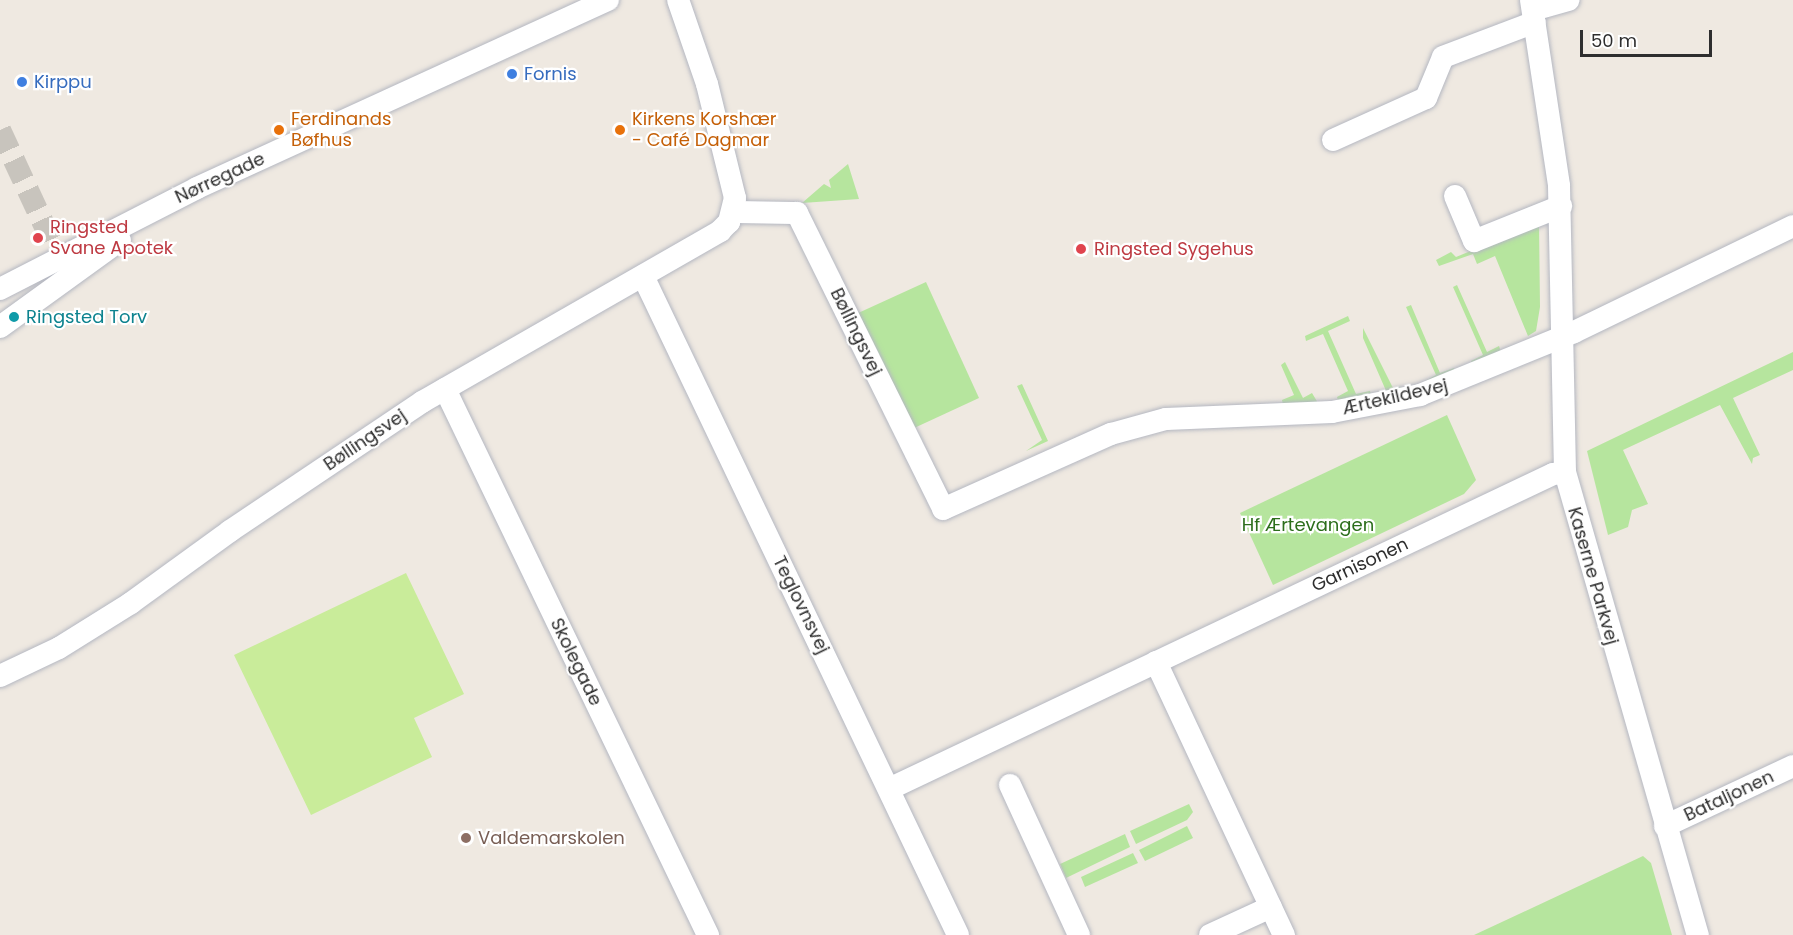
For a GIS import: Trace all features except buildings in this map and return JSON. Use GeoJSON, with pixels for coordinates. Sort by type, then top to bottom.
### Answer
{"type":"FeatureCollection","features":[{"type":"Feature","properties":{"kind":"street","name":"Nørregade"},"geometry":{"type":"LineString","coordinates":[[0,289],[197,188],[608,0]]}},
{"type":"Feature","properties":{"kind":"street"},"geometry":{"type":"LineString","coordinates":[[678,0],[707,84],[730,178],[733,212]]}},
{"type":"Feature","properties":{"kind":"street"},"geometry":{"type":"LineString","coordinates":[[1333,140],[1426,98],[1443,57],[1533,11],[1569,0]]}},
{"type":"Feature","properties":{"kind":"street","name":"Kaserne Parkvej"},"geometry":{"type":"LineString","coordinates":[[1533,11],[1561,206],[1561,338],[1566,472],[1698,935]]}},
{"type":"Feature","properties":{"kind":"street"},"geometry":{"type":"LineString","coordinates":[[1455,196],[1474,241],[1561,206]]}},
{"type":"Feature","properties":{"kind":"street","name":"Bøllingsvej"},"geometry":{"type":"LineString","coordinates":[[0,676],[59,648],[131,603],[230,531],[445,389],[712,237],[733,212],[797,213],[943,509]]}},
{"type":"Feature","properties":{"kind":"street"},"geometry":{"type":"LineString","coordinates":[[0,327],[123,238],[140,218]]}},
{"type":"Feature","properties":{"kind":"street","name":"Ærtekildevej"},"geometry":{"type":"LineString","coordinates":[[943,509],[1111,434],[1166,419],[1359,409],[1468,379],[1561,338],[1793,226]]}},
{"type":"Feature","properties":{"kind":"street","name":"Teglovnsvej"},"geometry":{"type":"LineString","coordinates":[[643,276],[958,935]]}},
{"type":"Feature","properties":{"kind":"street","name":"Skolegade"},"geometry":{"type":"LineString","coordinates":[[445,389],[708,935]]}},
{"type":"Feature","properties":{"kind":"street","name":"Garnisonen"},"geometry":{"type":"LineString","coordinates":[[889,789],[1553,474],[1566,472]]}},
{"type":"Feature","properties":{"kind":"street"},"geometry":{"type":"LineString","coordinates":[[1156,662],[1284,935]]}},
{"type":"Feature","properties":{"kind":"street","name":"Bataljonen"},"geometry":{"type":"LineString","coordinates":[[1665,825],[1793,766]]}},
{"type":"Feature","properties":{"kind":"street"},"geometry":{"type":"LineString","coordinates":[[1010,785],[1079,935]]}},
{"type":"Feature","properties":{"kind":"street"},"geometry":{"type":"LineString","coordinates":[[1210,935],[1271,907]]}},
{"type":"Feature","properties":{"kind":"green space"},"geometry":{"type":"Polygon","coordinates":[[[848,164],[859,199],[802,203],[824,184],[831,188],[829,180],[848,164]]]}},
{"type":"Feature","properties":{"kind":"green space"},"geometry":{"type":"Polygon","coordinates":[[[1539,223],[1540,307],[1536,331],[1528,336],[1495,256],[1477,264],[1473,254],[1439,266],[1436,260],[1451,252],[1456,257],[1539,223]]]}},
{"type":"Feature","properties":{"kind":"green space"},"geometry":{"type":"Polygon","coordinates":[[[926,282],[979,398],[912,429],[856,314],[926,282]]]}},
{"type":"Feature","properties":{"kind":"green space"},"geometry":{"type":"Polygon","coordinates":[[[1457,285],[1487,352],[1499,346],[1501,352],[1473,365],[1471,361],[1483,355],[1453,287],[1457,285]]]}},
{"type":"Feature","properties":{"kind":"green space"},"geometry":{"type":"Polygon","coordinates":[[[1411,305],[1440,373],[1454,368],[1455,372],[1425,381],[1436,375],[1406,307],[1411,305]]]}},
{"type":"Feature","properties":{"kind":"green space"},"geometry":{"type":"Polygon","coordinates":[[[1348,316],[1350,321],[1328,331],[1356,394],[1370,391],[1371,395],[1338,401],[1337,397],[1348,391],[1323,334],[1306,341],[1305,336],[1348,316]]]}},
{"type":"Feature","properties":{"kind":"green space"},"geometry":{"type":"Polygon","coordinates":[[[1363,328],[1393,388],[1405,387],[1387,393],[1363,338],[1363,328]]]}},
{"type":"Feature","properties":{"kind":"green space"},"geometry":{"type":"Polygon","coordinates":[[[1793,352],[1793,370],[1733,398],[1760,455],[1753,458],[1752,464],[1720,405],[1623,450],[1648,504],[1632,510],[1628,527],[1608,535],[1587,451],[1793,352]]]}},
{"type":"Feature","properties":{"kind":"green space"},"geometry":{"type":"Polygon","coordinates":[[[1285,362],[1303,398],[1312,393],[1318,403],[1283,405],[1282,400],[1294,395],[1281,365],[1285,362]]]}},
{"type":"Feature","properties":{"kind":"green space"},"geometry":{"type":"Polygon","coordinates":[[[1022,384],[1048,441],[1026,451],[1042,440],[1017,386],[1022,384]]]}},
{"type":"Feature","properties":{"kind":"green space","name":"Hf Ærtevangen"},"geometry":{"type":"Polygon","coordinates":[[[1447,415],[1476,480],[1464,494],[1273,585],[1240,513],[1447,415]]]}},
{"type":"Feature","properties":{"kind":"green space"},"geometry":{"type":"Polygon","coordinates":[[[406,573],[464,694],[414,718],[432,757],[311,815],[234,655],[406,573]]]}},
{"type":"Feature","properties":{"kind":"green space"},"geometry":{"type":"Polygon","coordinates":[[[1189,804],[1193,812],[1187,820],[1136,844],[1130,831],[1189,804]]]}},
{"type":"Feature","properties":{"kind":"green space"},"geometry":{"type":"Polygon","coordinates":[[[1187,826],[1193,838],[1145,861],[1139,850],[1187,826]]]}},
{"type":"Feature","properties":{"kind":"green space"},"geometry":{"type":"Polygon","coordinates":[[[1125,834],[1130,847],[1066,878],[1060,864],[1125,834]]]}},
{"type":"Feature","properties":{"kind":"green space"},"geometry":{"type":"Polygon","coordinates":[[[1133,853],[1138,863],[1085,887],[1081,877],[1133,853]]]}},
{"type":"Feature","properties":{"kind":"green space"},"geometry":{"type":"Polygon","coordinates":[[[1643,856],[1651,863],[1672,935],[1474,935],[1643,856]]]}},
{"type":"Feature","properties":{"kind":"tunnel"},"geometry":{"type":"LineString","coordinates":[[0,130],[53,244]]}},
{"type":"Feature","properties":{"kind":"place","name":"Fornis"},"geometry":{"type":"Point","coordinates":[512,74]}},
{"type":"Feature","properties":{"kind":"place","name":"Kirppu"},"geometry":{"type":"Point","coordinates":[22,82]}},
{"type":"Feature","properties":{"kind":"place","name":"Ferdinands Bøfhus"},"geometry":{"type":"Point","coordinates":[279,130]}},
{"type":"Feature","properties":{"kind":"place","name":"Kirkens Korshær - Café Dagmar"},"geometry":{"type":"Point","coordinates":[620,130]}},
{"type":"Feature","properties":{"kind":"place","name":"Ringsted Svane Apotek"},"geometry":{"type":"Point","coordinates":[38,238]}},
{"type":"Feature","properties":{"kind":"place","name":"Ringsted Sygehus"},"geometry":{"type":"Point","coordinates":[1081,249]}},
{"type":"Feature","properties":{"kind":"place","name":"Ringsted Torv"},"geometry":{"type":"Point","coordinates":[14,317]}},
{"type":"Feature","properties":{"kind":"place","name":"Valdemarskolen"},"geometry":{"type":"Point","coordinates":[466,838]}}]}
